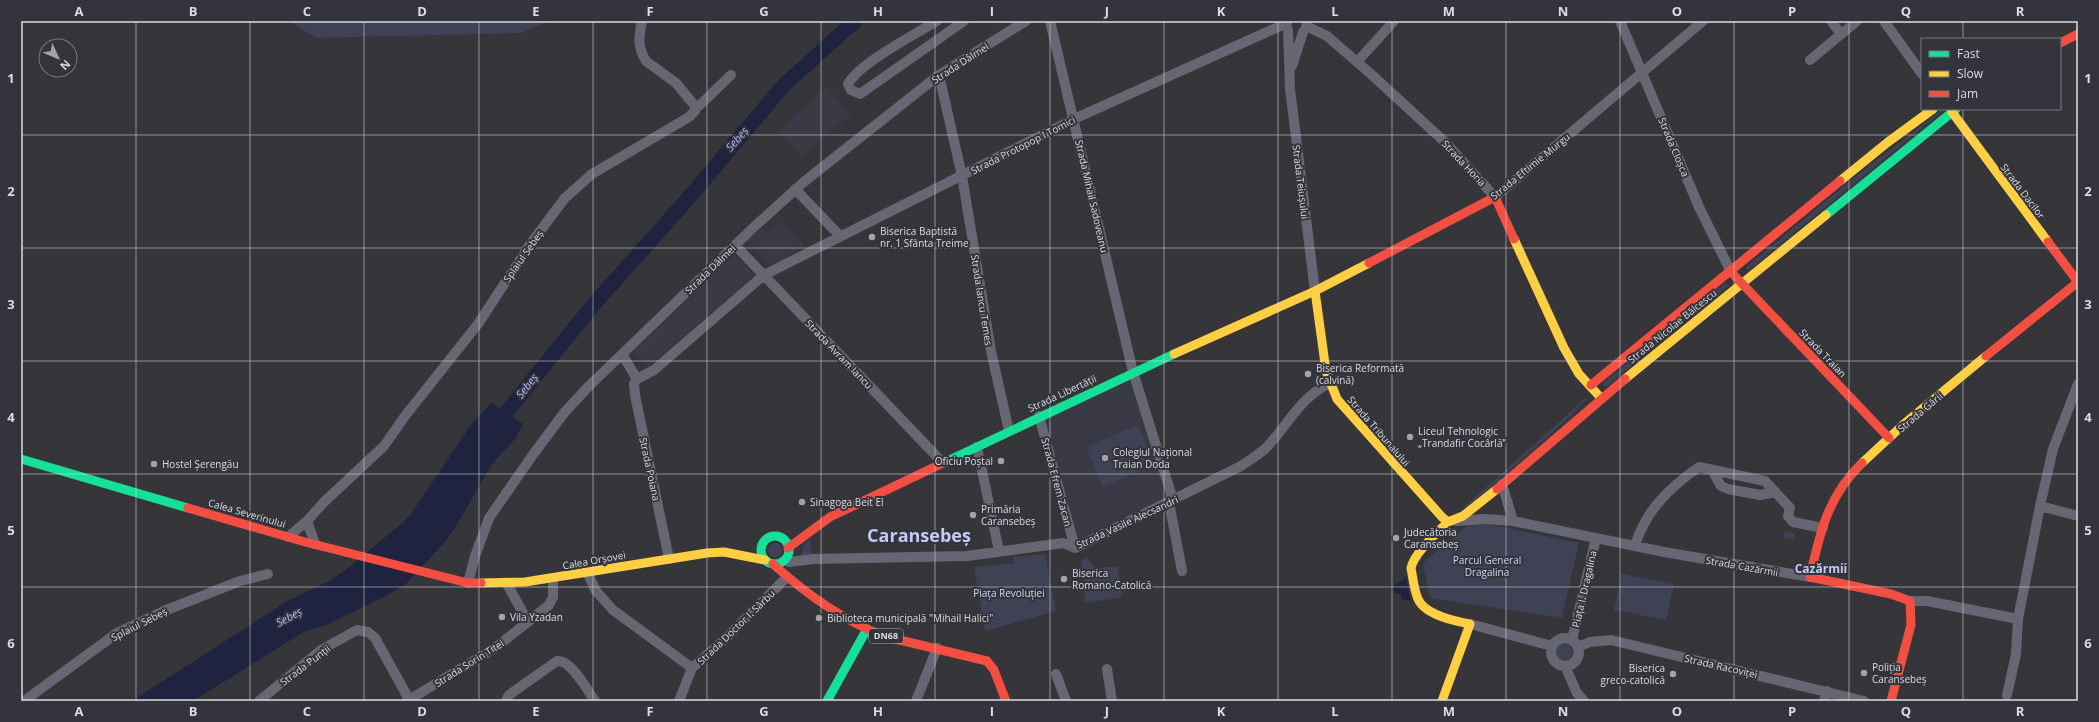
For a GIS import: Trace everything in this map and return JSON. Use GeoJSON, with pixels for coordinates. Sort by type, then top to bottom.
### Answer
{"type":"FeatureCollection","features":[{"type":"Feature","properties":{"kind":"main road"},"geometry":{"type":"LineString","coordinates":[[2061,42],[2078,34]]}},
{"type":"Feature","properties":{"kind":"main road","name":"Strada Nicolae Bălcescu"},"geometry":{"type":"LineString","coordinates":[[1591,385],[1888,142],[1932,110]]}},
{"type":"Feature","properties":{"kind":"main road","name":"Strada Nicolae Bălcescu"},"geometry":{"type":"LineString","coordinates":[[1470,624],[1447,619],[1431,612],[1418,600],[1411,568],[1416,556],[1448,522],[1463,516],[1472,510],[1601,398],[1952,110]]}},
{"type":"Feature","properties":{"kind":"main road","name":"Strada Dacilor"},"geometry":{"type":"LineString","coordinates":[[1952,110],[2078,282]]}},
{"type":"Feature","properties":{"kind":"main road","name":"Strada Eftimie Murgu"},"geometry":{"type":"LineString","coordinates":[[1315,291],[1495,197]]}},
{"type":"Feature","properties":{"kind":"main road","name":"Strada Horia"},"geometry":{"type":"LineString","coordinates":[[1495,197],[1564,348],[1579,374],[1591,385],[1601,398]]}},
{"type":"Feature","properties":{"kind":"main road","name":"Strada Traian"},"geometry":{"type":"LineString","coordinates":[[1731,272],[1889,438]]}},
{"type":"Feature","properties":{"kind":"main road","name":"Strada Gării"},"geometry":{"type":"LineString","coordinates":[[1810,577],[1823,528],[1836,495],[1848,479],[1889,438],[2078,282]]}},
{"type":"Feature","properties":{"kind":"main road","name":"Strada Libertății"},"geometry":{"type":"LineString","coordinates":[[799,528],[821,522],[1133,372],[1315,291]]}},
{"type":"Feature","properties":{"kind":"main road","name":"Strada Tribunalului"},"geometry":{"type":"LineString","coordinates":[[1315,291],[1324,356],[1330,383],[1340,405],[1437,512],[1448,522]]}},
{"type":"Feature","properties":{"kind":"main road","name":"Calea Severinului"},"geometry":{"type":"LineString","coordinates":[[21,460],[288,537],[468,583]]}},
{"type":"Feature","properties":{"kind":"main road","name":"Strada Libertății"},"geometry":{"type":"LineString","coordinates":[[788,555],[821,522]]}},
{"type":"Feature","properties":{"kind":"main road"},"geometry":{"type":"LineString","coordinates":[[755,543],[765,541],[788,532]]}},
{"type":"Feature","properties":{"kind":"main road"},"geometry":{"type":"LineString","coordinates":[[776,537],[784,540],[788,555],[790,579]]}},
{"type":"Feature","properties":{"kind":"main road"},"geometry":{"type":"LineString","coordinates":[[765,541],[761,553],[769,562],[781,562],[788,555]]}},
{"type":"Feature","properties":{"kind":"main road","name":"Calea Orșovei"},"geometry":{"type":"LineString","coordinates":[[468,583],[507,584],[553,578],[669,559],[724,552],[743,546]]}},
{"type":"Feature","properties":{"kind":"main road","name":"Calea Orșovei"},"geometry":{"type":"LineString","coordinates":[[724,552],[769,562]]}},
{"type":"Feature","properties":{"kind":"main road","name":"DN68"},"geometry":{"type":"LineString","coordinates":[[769,562],[826,605],[867,629],[887,637],[978,658],[990,664],[1006,701]]}},
{"type":"Feature","properties":{"kind":"main road","name":"Strada Cazărmii"},"geometry":{"type":"LineString","coordinates":[[1810,577],[1891,594],[1910,601]]}},
{"type":"Feature","properties":{"kind":"main road"},"geometry":{"type":"LineString","coordinates":[[1891,701],[1911,625],[1910,601]]}},
{"type":"Feature","properties":{"kind":"main road"},"geometry":{"type":"LineString","coordinates":[[1442,701],[1470,624]]}},
{"type":"Feature","properties":{"kind":"main road"},"geometry":{"type":"LineString","coordinates":[[827,701],[867,629]]}},
{"type":"Feature","properties":{"kind":"street"},"geometry":{"type":"LineString","coordinates":[[642,21],[639,44],[646,61],[686,94],[695,108]]}},
{"type":"Feature","properties":{"kind":"street"},"geometry":{"type":"LineString","coordinates":[[937,21],[874,59],[852,76],[848,84],[851,90],[860,94],[964,21]]}},
{"type":"Feature","properties":{"kind":"street","name":"Strada Dâlmei"},"geometry":{"type":"LineString","coordinates":[[468,583],[482,533],[499,502],[564,413],[622,354],[795,189],[939,75],[1026,21]]}},
{"type":"Feature","properties":{"kind":"street","name":"Strada Mihail Sadoveanu"},"geometry":{"type":"LineString","coordinates":[[1050,21],[1133,372],[1171,501],[1182,571]]}},
{"type":"Feature","properties":{"kind":"street"},"geometry":{"type":"LineString","coordinates":[[1357,62],[1394,21]]}},
{"type":"Feature","properties":{"kind":"street","name":"Strada Cloșca"},"geometry":{"type":"LineString","coordinates":[[1620,21],[1699,207],[1731,272]]}},
{"type":"Feature","properties":{"kind":"street","name":"Strada Eftimie Murgu"},"geometry":{"type":"LineString","coordinates":[[1495,197],[1703,21]]}},
{"type":"Feature","properties":{"kind":"street"},"geometry":{"type":"LineString","coordinates":[[1831,21],[1841,34]]}},
{"type":"Feature","properties":{"kind":"street"},"geometry":{"type":"LineString","coordinates":[[1810,60],[1857,21]]}},
{"type":"Feature","properties":{"kind":"street"},"geometry":{"type":"LineString","coordinates":[[1884,21],[1921,73]]}},
{"type":"Feature","properties":{"kind":"street","name":"Strada Protopop I Tomici"},"geometry":{"type":"LineString","coordinates":[[638,379],[654,370],[764,275],[1074,119],[1288,25]]}},
{"type":"Feature","properties":{"kind":"street","name":"Strada Horia"},"geometry":{"type":"LineString","coordinates":[[1288,25],[1295,34],[1305,26],[1327,36],[1446,143],[1495,197]]}},
{"type":"Feature","properties":{"kind":"street","name":"Strada Teiușului"},"geometry":{"type":"LineString","coordinates":[[1288,25],[1290,74],[1297,153],[1315,291]]}},
{"type":"Feature","properties":{"kind":"street","name":"Strada Teiușului"},"geometry":{"type":"LineString","coordinates":[[1290,74],[1305,26]]}},
{"type":"Feature","properties":{"kind":"street","name":"Splaiul Sebeș"},"geometry":{"type":"LineString","coordinates":[[288,537],[307,521],[324,502],[384,446],[405,416],[474,330],[531,243],[565,198],[592,174],[689,117],[695,108],[700,105],[730,74]]}},
{"type":"Feature","properties":{"kind":"street","name":"Strada Iancu Temes"},"geometry":{"type":"LineString","coordinates":[[939,75],[962,176],[991,351],[1009,431]]}},
{"type":"Feature","properties":{"kind":"street"},"geometry":{"type":"LineString","coordinates":[[795,189],[840,236]]}},
{"type":"Feature","properties":{"kind":"street","name":"Strada Avram Iancu"},"geometry":{"type":"LineString","coordinates":[[735,246],[942,463]]}},
{"type":"Feature","properties":{"kind":"street"},"geometry":{"type":"LineString","coordinates":[[622,354],[638,379]]}},
{"type":"Feature","properties":{"kind":"street","name":"Strada Poiana"},"geometry":{"type":"LineString","coordinates":[[638,379],[634,384],[635,395],[669,559]]}},
{"type":"Feature","properties":{"kind":"street","name":"Strada Vasile Alecsandri"},"geometry":{"type":"LineString","coordinates":[[788,555],[813,559],[967,556],[999,550],[1063,543],[1075,548],[1227,475],[1256,456],[1274,438],[1300,405],[1318,389],[1330,383]]}},
{"type":"Feature","properties":{"kind":"street"},"geometry":{"type":"LineString","coordinates":[[2007,695],[2016,654],[2018,619],[2040,506],[2053,449],[2078,384]]}},
{"type":"Feature","properties":{"kind":"street","name":"Strada Efrem Zacan"},"geometry":{"type":"LineString","coordinates":[[1039,416],[1075,548]]}},
{"type":"Feature","properties":{"kind":"street"},"geometry":{"type":"LineString","coordinates":[[977,447],[999,550]]}},
{"type":"Feature","properties":{"kind":"street"},"geometry":{"type":"LineString","coordinates":[[1635,546],[1645,519],[1662,499],[1699,467],[1765,482],[1790,508],[1788,516],[1792,522],[1823,528]]}},
{"type":"Feature","properties":{"kind":"street"},"geometry":{"type":"LineString","coordinates":[[1712,470],[1722,486],[1728,489],[1760,495],[1775,492]]}},
{"type":"Feature","properties":{"kind":"street"},"geometry":{"type":"LineString","coordinates":[[1502,484],[1513,521]]}},
{"type":"Feature","properties":{"kind":"street"},"geometry":{"type":"LineString","coordinates":[[2040,506],[2078,516]]}},
{"type":"Feature","properties":{"kind":"street","name":"Strada Cazărmii"},"geometry":{"type":"LineString","coordinates":[[1448,522],[1485,519],[1513,521],[1635,546],[1810,577]]}},
{"type":"Feature","properties":{"kind":"street"},"geometry":{"type":"LineString","coordinates":[[307,521],[310,543]]}},
{"type":"Feature","properties":{"kind":"street","name":"Piața I. Dragalina"},"geometry":{"type":"LineString","coordinates":[[1575,644],[1596,538]]}},
{"type":"Feature","properties":{"kind":"street"},"geometry":{"type":"LineString","coordinates":[[587,572],[596,591],[613,610],[692,668]]}},
{"type":"Feature","properties":{"kind":"street","name":"Splaiul Sebeș"},"geometry":{"type":"LineString","coordinates":[[24,701],[117,633],[164,611],[240,580],[268,574]]}},
{"type":"Feature","properties":{"kind":"street","name":"Strada Sorin Titel"},"geometry":{"type":"LineString","coordinates":[[409,701],[495,648],[552,602],[553,578]]}},
{"type":"Feature","properties":{"kind":"street","name":"Strada Doctor I. Sârbu"},"geometry":{"type":"LineString","coordinates":[[679,701],[692,668],[790,579]]}},
{"type":"Feature","properties":{"kind":"street"},"geometry":{"type":"LineString","coordinates":[[507,584],[528,622]]}},
{"type":"Feature","properties":{"kind":"street","name":"Strada Cazărmii"},"geometry":{"type":"LineString","coordinates":[[1910,601],[1927,600],[2018,619]]}},
{"type":"Feature","properties":{"kind":"street"},"geometry":{"type":"LineString","coordinates":[[1470,624],[1552,646],[1551,654],[1554,662],[1565,666],[1577,693],[1584,701]]}},
{"type":"Feature","properties":{"kind":"street","name":"Strada Punții"},"geometry":{"type":"LineString","coordinates":[[259,701],[321,650],[357,630],[368,632],[375,638],[409,701]]}},
{"type":"Feature","properties":{"kind":"street","name":"Strada Racoviței"},"geometry":{"type":"LineString","coordinates":[[1552,646],[1559,640],[1568,638],[1575,644],[1611,640],[1825,696],[1864,701]]}},
{"type":"Feature","properties":{"kind":"street"},"geometry":{"type":"LineString","coordinates":[[1565,666],[1577,660],[1579,651],[1575,644]]}},
{"type":"Feature","properties":{"kind":"street"},"geometry":{"type":"LineString","coordinates":[[916,701],[937,648]]}},
{"type":"Feature","properties":{"kind":"street"},"geometry":{"type":"LineString","coordinates":[[506,701],[509,695],[557,661],[561,660],[568,663],[595,701]]}},
{"type":"Feature","properties":{"kind":"street"},"geometry":{"type":"LineString","coordinates":[[1108,669],[1112,701]]}},
{"type":"Feature","properties":{"kind":"street"},"geometry":{"type":"LineString","coordinates":[[1056,674],[1066,701]]}},
{"type":"Feature","properties":{"kind":"shaded area"},"geometry":{"type":"Polygon","coordinates":[[[826,86],[851,115],[801,156],[780,133],[780,130],[826,86]]]}},
{"type":"Feature","properties":{"kind":"shaded area"},"geometry":{"type":"Polygon","coordinates":[[[781,221],[804,245],[773,268],[747,241],[761,228],[768,234],[781,221]]]}},
{"type":"Feature","properties":{"kind":"shaded area"},"geometry":{"type":"Polygon","coordinates":[[[734,254],[755,275],[649,366],[633,353],[734,254]]]}},
{"type":"Feature","properties":{"kind":"shaded area","name":"Colegiul Național Traian Doda"},"geometry":{"type":"Polygon","coordinates":[[[1133,372],[1173,500],[1075,548],[1039,416],[1133,372]]]}},
{"type":"Feature","properties":{"kind":"green space"},"geometry":{"type":"Polygon","coordinates":[[[289,21],[550,21],[520,33],[316,38],[289,21]]]}},
{"type":"Feature","properties":{"kind":"green space"},"geometry":{"type":"Polygon","coordinates":[[[1940,111],[1943,111],[1749,270],[1746,270],[1746,267],[1851,180],[1940,111]]]}},
{"type":"Feature","properties":{"kind":"green space"},"geometry":{"type":"Polygon","coordinates":[[[1724,284],[1728,286],[1606,387],[1603,386],[1603,383],[1724,284]]]}},
{"type":"Feature","properties":{"kind":"green space"},"geometry":{"type":"Polygon","coordinates":[[[1587,397],[1588,398],[1563,423],[1467,508],[1465,506],[1587,397]]]}},
{"type":"Feature","properties":{"kind":"green space"},"geometry":{"type":"Polygon","coordinates":[[[1138,425],[1155,465],[1103,487],[1086,447],[1138,425]]]}},
{"type":"Feature","properties":{"kind":"green space","name":"Parcul General Dragalina"},"geometry":{"type":"Polygon","coordinates":[[[1473,521],[1579,543],[1562,618],[1430,598],[1423,563],[1473,521]]]}},
{"type":"Feature","properties":{"kind":"green space"},"geometry":{"type":"Polygon","coordinates":[[[1785,532],[1793,533],[1795,535],[1794,539],[1784,538],[1783,534],[1785,532]]]}},
{"type":"Feature","properties":{"kind":"green space"},"geometry":{"type":"Polygon","coordinates":[[[810,540],[813,559],[800,560],[804,544],[810,540]]]}},
{"type":"Feature","properties":{"kind":"green space"},"geometry":{"type":"Polygon","coordinates":[[[772,543],[778,543],[782,547],[782,553],[778,557],[772,557],[768,553],[768,547],[772,543]]]}},
{"type":"Feature","properties":{"kind":"green space","name":"Piața Revoluției"},"geometry":{"type":"Polygon","coordinates":[[[1045,554],[1056,611],[985,631],[974,567],[1014,563],[1013,557],[1045,554]]]}},
{"type":"Feature","properties":{"kind":"green space"},"geometry":{"type":"Polygon","coordinates":[[[1088,558],[1096,568],[1118,566],[1122,597],[1085,603],[1081,559],[1088,558]]]}},
{"type":"Feature","properties":{"kind":"green space"},"geometry":{"type":"Polygon","coordinates":[[[1622,574],[1674,584],[1666,620],[1614,610],[1622,574]]]}},
{"type":"Feature","properties":{"kind":"green space"},"geometry":{"type":"Polygon","coordinates":[[[1565,642],[1572,645],[1575,652],[1572,659],[1565,662],[1558,659],[1555,652],[1558,645],[1565,642]]]}},
{"type":"Feature","properties":{"kind":"water"},"geometry":{"type":"Polygon","coordinates":[[[491,403],[523,424],[515,439],[492,464],[455,528],[444,543],[406,584],[386,596],[324,626],[305,631],[193,701],[132,701],[286,602],[331,580],[352,565],[409,517],[472,423],[491,403]]]}},
{"type":"Feature","properties":{"kind":"water"},"geometry":{"type":"Polygon","coordinates":[[[1406,577],[1411,601],[1402,599],[1401,595],[1395,593],[1393,587],[1406,577]]]}},
{"type":"Feature","properties":{"kind":"waterway","name":"Sebeș"},"geometry":{"type":"LineString","coordinates":[[493,429],[594,304],[692,194],[783,86],[855,21]]}},
{"type":"Feature","properties":{"kind":"traffic: fast"},"geometry":{"type":"LineString","coordinates":[[1826,215],[1955,110]]}},
{"type":"Feature","properties":{"kind":"traffic: fast"},"geometry":{"type":"LineString","coordinates":[[943,463],[1174,354]]}},
{"type":"Feature","properties":{"kind":"traffic: fast"},"geometry":{"type":"LineString","coordinates":[[21,459],[188,508]]}},
{"type":"Feature","properties":{"kind":"traffic: fast"},"geometry":{"type":"LineString","coordinates":[[775,536],[785,540],[789,550],[785,560],[775,564],[765,560],[761,550],[765,540],[775,536]]}},
{"type":"Feature","properties":{"kind":"traffic: fast"},"geometry":{"type":"LineString","coordinates":[[827,701],[867,629]]}},
{"type":"Feature","properties":{"kind":"traffic: slow"},"geometry":{"type":"LineString","coordinates":[[1840,181],[1888,142],[1932,110]]}},
{"type":"Feature","properties":{"kind":"traffic: slow"},"geometry":{"type":"LineString","coordinates":[[1952,112],[2048,242]]}},
{"type":"Feature","properties":{"kind":"traffic: slow"},"geometry":{"type":"LineString","coordinates":[[1625,379],[1826,215]]}},
{"type":"Feature","properties":{"kind":"traffic: slow"},"geometry":{"type":"LineString","coordinates":[[1514,239],[1564,348],[1579,374],[1601,398]]}},
{"type":"Feature","properties":{"kind":"traffic: slow"},"geometry":{"type":"LineString","coordinates":[[1174,354],[1315,291],[1369,263]]}},
{"type":"Feature","properties":{"kind":"traffic: slow"},"geometry":{"type":"LineString","coordinates":[[1315,291],[1326,371],[1337,399],[1442,517],[1448,522],[1463,516],[1497,489]]}},
{"type":"Feature","properties":{"kind":"traffic: slow"},"geometry":{"type":"LineString","coordinates":[[1862,463],[1904,424],[1986,356]]}},
{"type":"Feature","properties":{"kind":"traffic: slow"},"geometry":{"type":"LineString","coordinates":[[1442,701],[1470,624],[1433,613],[1422,605],[1418,599],[1411,568],[1416,556],[1432,537],[1448,522]]}},
{"type":"Feature","properties":{"kind":"traffic: slow"},"geometry":{"type":"LineString","coordinates":[[481,583],[525,582],[707,553],[724,552],[765,560]]}},
{"type":"Feature","properties":{"kind":"traffic: jam"},"geometry":{"type":"LineString","coordinates":[[2061,42],[2078,34]]}},
{"type":"Feature","properties":{"kind":"traffic: jam"},"geometry":{"type":"LineString","coordinates":[[1591,385],[1840,181]]}},
{"type":"Feature","properties":{"kind":"traffic: jam"},"geometry":{"type":"LineString","coordinates":[[1369,263],[1495,197],[1514,239]]}},
{"type":"Feature","properties":{"kind":"traffic: jam"},"geometry":{"type":"LineString","coordinates":[[1986,356],[2078,282],[2048,242]]}},
{"type":"Feature","properties":{"kind":"traffic: jam"},"geometry":{"type":"LineString","coordinates":[[1731,272],[1889,438]]}},
{"type":"Feature","properties":{"kind":"traffic: jam"},"geometry":{"type":"LineString","coordinates":[[1497,489],[1625,379]]}},
{"type":"Feature","properties":{"kind":"traffic: jam"},"geometry":{"type":"LineString","coordinates":[[788,548],[830,517],[943,463]]}},
{"type":"Feature","properties":{"kind":"traffic: jam"},"geometry":{"type":"LineString","coordinates":[[1862,463],[1841,488],[1833,502],[1822,530],[1810,577],[1891,594],[1910,601],[1911,625],[1891,701]]}},
{"type":"Feature","properties":{"kind":"traffic: jam"},"geometry":{"type":"LineString","coordinates":[[188,508],[305,542],[468,583],[481,583]]}},
{"type":"Feature","properties":{"kind":"traffic: jam"},"geometry":{"type":"LineString","coordinates":[[773,564],[798,586],[838,614],[883,636],[987,661],[994,670],[1006,701]]}},
{"type":"Feature","properties":{"kind":"place","name":"Biserica Baptistă nr. 1 Sfânta Treime"},"geometry":{"type":"Point","coordinates":[872,237]}},
{"type":"Feature","properties":{"kind":"place","name":"Biserica Reformată (calvină)"},"geometry":{"type":"Point","coordinates":[1308,374]}},
{"type":"Feature","properties":{"kind":"place","name":"Liceul Tehnologic „Trandafir Cocârlă”"},"geometry":{"type":"Point","coordinates":[1410,437]}},
{"type":"Feature","properties":{"kind":"place","name":"Colegiul Național Traian Doda"},"geometry":{"type":"Point","coordinates":[1105,458]}},
{"type":"Feature","properties":{"kind":"place","name":"Oficiu Poștal"},"geometry":{"type":"Point","coordinates":[1001,461]}},
{"type":"Feature","properties":{"kind":"place","name":"Hostel Șerengău"},"geometry":{"type":"Point","coordinates":[154,464]}},
{"type":"Feature","properties":{"kind":"place","name":"Sinagoga Beit El"},"geometry":{"type":"Point","coordinates":[802,502]}},
{"type":"Feature","properties":{"kind":"place","name":"Primăria Caransebeș"},"geometry":{"type":"Point","coordinates":[973,515]}},
{"type":"Feature","properties":{"kind":"place","name":"Judecătoria Caransebeș"},"geometry":{"type":"Point","coordinates":[1396,538]}},
{"type":"Feature","properties":{"kind":"place","name":"Biserica Romano-Catolică"},"geometry":{"type":"Point","coordinates":[1064,579]}},
{"type":"Feature","properties":{"kind":"place","name":"Vila Yzadan"},"geometry":{"type":"Point","coordinates":[502,617]}},
{"type":"Feature","properties":{"kind":"place","name":"Biblioteca municipală \"Mihail Halici\""},"geometry":{"type":"Point","coordinates":[819,618]}},
{"type":"Feature","properties":{"kind":"place","name":"Poliția Caransebeș"},"geometry":{"type":"Point","coordinates":[1864,673]}},
{"type":"Feature","properties":{"kind":"place","name":"Biserica greco-catolică"},"geometry":{"type":"Point","coordinates":[1673,674]}},
{"type":"Feature","properties":{"kind":"district","name":"Caransebeș"},"geometry":{"type":"Point","coordinates":[919,536]}},
{"type":"Feature","properties":{"kind":"district","name":"Cazărmii"},"geometry":{"type":"Point","coordinates":[1821,569]}}]}
